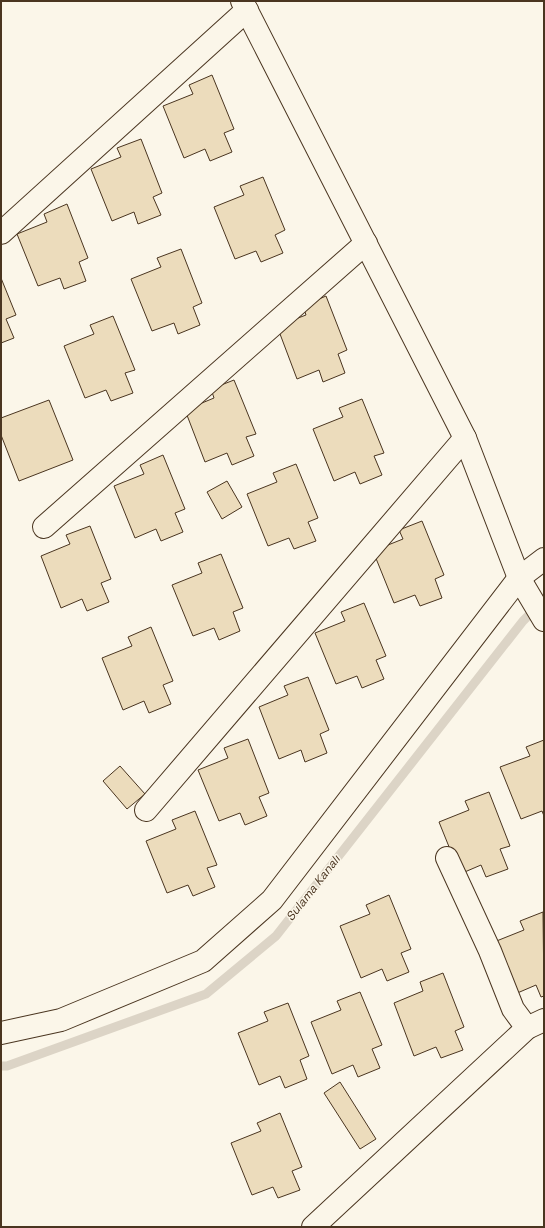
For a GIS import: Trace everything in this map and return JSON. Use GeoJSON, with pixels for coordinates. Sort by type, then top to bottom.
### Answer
{"type":"FeatureCollection","features":[{"type":"Feature","properties":{"kind":"street"},"geometry":{"type":"LineString","coordinates":[[1,233],[244,6],[465,438],[519,578],[544,620]]}},
{"type":"Feature","properties":{"kind":"street"},"geometry":{"type":"LineString","coordinates":[[44,526],[366,243]]}},
{"type":"Feature","properties":{"kind":"street"},"geometry":{"type":"LineString","coordinates":[[146,810],[465,438]]}},
{"type":"Feature","properties":{"kind":"street"},"geometry":{"type":"LineString","coordinates":[[1,1033],[61,1020],[203,960],[272,900],[519,578],[544,559]]}},
{"type":"Feature","properties":{"kind":"street"},"geometry":{"type":"LineString","coordinates":[[312,1227],[536,1024],[513,1009],[490,951],[447,858]]}},
{"type":"Feature","properties":{"kind":"building"},"geometry":{"type":"Polygon","coordinates":[[[212,75],[234,129],[224,133],[232,152],[210,161],[205,149],[184,158],[163,106],[193,94],[189,85],[212,75]]]}},
{"type":"Feature","properties":{"kind":"building"},"geometry":{"type":"Polygon","coordinates":[[[141,139],[162,193],[153,197],[161,215],[138,224],[134,212],[112,221],[91,169],[121,157],[117,148],[141,139]]]}},
{"type":"Feature","properties":{"kind":"building"},"geometry":{"type":"Polygon","coordinates":[[[263,177],[285,230],[275,235],[283,253],[261,262],[256,251],[235,259],[214,207],[244,195],[240,186],[263,177]]]}},
{"type":"Feature","properties":{"kind":"building"},"geometry":{"type":"Polygon","coordinates":[[[67,204],[88,258],[79,262],[86,281],[64,289],[60,278],[38,286],[17,234],[47,222],[44,214],[67,204]]]}},
{"type":"Feature","properties":{"kind":"building"},"geometry":{"type":"Polygon","coordinates":[[[181,249],[202,303],[193,307],[200,325],[178,334],[174,323],[152,331],[131,279],[161,267],[157,258],[181,249]]]}},
{"type":"Feature","properties":{"kind":"building"},"geometry":{"type":"Polygon","coordinates":[[[1,278],[16,315],[6,319],[14,338],[1,343],[1,278]]]}},
{"type":"Feature","properties":{"kind":"building"},"geometry":{"type":"Polygon","coordinates":[[[326,296],[347,350],[338,354],[345,373],[323,382],[319,370],[297,379],[277,326],[306,315],[303,306],[326,296]]]}},
{"type":"Feature","properties":{"kind":"building"},"geometry":{"type":"Polygon","coordinates":[[[113,316],[135,370],[125,373],[133,393],[111,401],[106,390],[85,398],[64,346],[94,334],[90,325],[113,316]]]}},
{"type":"Feature","properties":{"kind":"building"},"geometry":{"type":"Polygon","coordinates":[[[234,380],[256,434],[246,437],[254,456],[232,465],[227,453],[205,462],[185,410],[214,398],[211,389],[234,380]]]}},
{"type":"Feature","properties":{"kind":"building"},"geometry":{"type":"Polygon","coordinates":[[[362,399],[384,453],[374,456],[382,475],[360,484],[355,472],[334,481],[313,429],[343,417],[339,408],[362,399]]]}},
{"type":"Feature","properties":{"kind":"building"},"geometry":{"type":"Polygon","coordinates":[[[49,400],[73,460],[19,481],[1,435],[1,418],[49,400]]]}},
{"type":"Feature","properties":{"kind":"building"},"geometry":{"type":"Polygon","coordinates":[[[163,455],[185,509],[175,513],[183,532],[161,541],[156,529],[135,538],[114,486],[144,474],[140,465],[163,455]]]}},
{"type":"Feature","properties":{"kind":"building"},"geometry":{"type":"Polygon","coordinates":[[[296,464],[318,518],[308,522],[316,541],[294,549],[289,538],[268,546],[247,494],[277,482],[273,473],[296,464]]]}},
{"type":"Feature","properties":{"kind":"building"},"geometry":{"type":"Polygon","coordinates":[[[227,481],[242,507],[222,519],[207,492],[227,481]]]}},
{"type":"Feature","properties":{"kind":"building"},"geometry":{"type":"Polygon","coordinates":[[[422,521],[444,575],[435,579],[442,598],[420,606],[415,595],[394,603],[373,551],[403,539],[399,530],[422,521]]]}},
{"type":"Feature","properties":{"kind":"building"},"geometry":{"type":"Polygon","coordinates":[[[90,526],[111,579],[101,583],[109,602],[87,611],[82,599],[61,608],[41,556],[70,544],[66,535],[90,526]]]}},
{"type":"Feature","properties":{"kind":"building"},"geometry":{"type":"Polygon","coordinates":[[[221,554],[243,608],[233,612],[240,631],[219,640],[214,628],[193,636],[172,585],[202,573],[198,563],[221,554]]]}},
{"type":"Feature","properties":{"kind":"building"},"geometry":{"type":"Polygon","coordinates":[[[364,603],[386,656],[376,660],[384,679],[362,688],[357,676],[336,684],[315,633],[345,621],[341,612],[364,603]]]}},
{"type":"Feature","properties":{"kind":"building"},"geometry":{"type":"Polygon","coordinates":[[[151,627],[173,681],[163,685],[171,704],[149,713],[144,701],[123,710],[102,658],[132,646],[128,637],[151,627]]]}},
{"type":"Feature","properties":{"kind":"building"},"geometry":{"type":"Polygon","coordinates":[[[308,677],[329,730],[320,734],[327,753],[305,762],[301,750],[279,759],[259,707],[288,695],[284,686],[308,677]]]}},
{"type":"Feature","properties":{"kind":"building"},"geometry":{"type":"Polygon","coordinates":[[[248,739],[269,793],[259,797],[267,816],[245,825],[240,813],[219,821],[198,770],[228,758],[224,748],[248,739]]]}},
{"type":"Feature","properties":{"kind":"building"},"geometry":{"type":"Polygon","coordinates":[[[544,740],[544,816],[542,811],[521,819],[500,767],[530,756],[526,747],[544,740]]]}},
{"type":"Feature","properties":{"kind":"building"},"geometry":{"type":"Polygon","coordinates":[[[120,766],[145,794],[127,809],[103,781],[120,766]]]}},
{"type":"Feature","properties":{"kind":"building"},"geometry":{"type":"Polygon","coordinates":[[[489,792],[510,846],[500,849],[508,869],[486,877],[481,865],[460,874],[439,822],[469,810],[465,801],[489,792]]]}},
{"type":"Feature","properties":{"kind":"building"},"geometry":{"type":"Polygon","coordinates":[[[195,811],[217,865],[207,868],[215,887],[193,896],[188,885],[167,893],[146,841],[176,829],[172,820],[195,811]]]}},
{"type":"Feature","properties":{"kind":"building"},"geometry":{"type":"Polygon","coordinates":[[[389,895],[411,949],[401,953],[409,972],[387,981],[382,969],[361,978],[340,926],[370,914],[366,905],[389,895]]]}},
{"type":"Feature","properties":{"kind":"building"},"geometry":{"type":"Polygon","coordinates":[[[543,912],[544,996],[541,997],[536,985],[515,994],[494,942],[524,930],[520,921],[543,912]]]}},
{"type":"Feature","properties":{"kind":"building"},"geometry":{"type":"Polygon","coordinates":[[[443,973],[464,1027],[455,1031],[463,1050],[441,1058],[436,1047],[414,1056],[394,1003],[423,991],[420,982],[443,973]]]}},
{"type":"Feature","properties":{"kind":"building"},"geometry":{"type":"Polygon","coordinates":[[[360,992],[382,1045],[372,1049],[380,1068],[358,1077],[353,1065],[332,1074],[311,1022],[341,1010],[337,1001],[360,992]]]}},
{"type":"Feature","properties":{"kind":"building"},"geometry":{"type":"Polygon","coordinates":[[[288,1003],[309,1056],[300,1060],[307,1079],[285,1088],[280,1076],[259,1085],[238,1033],[268,1021],[264,1012],[288,1003]]]}},
{"type":"Feature","properties":{"kind":"building"},"geometry":{"type":"Polygon","coordinates":[[[340,1082],[376,1139],[360,1149],[324,1093],[340,1082]]]}},
{"type":"Feature","properties":{"kind":"building"},"geometry":{"type":"Polygon","coordinates":[[[280,1113],[302,1167],[292,1171],[300,1190],[278,1198],[273,1187],[252,1195],[231,1143],[261,1131],[257,1123],[280,1113]]]}},
{"type":"Feature","properties":{"kind":"waterway","name":"Sulama Kanalı"},"geometry":{"type":"LineString","coordinates":[[1,1066],[7,1066],[206,994],[276,936],[523,621],[536,608]]}}]}
